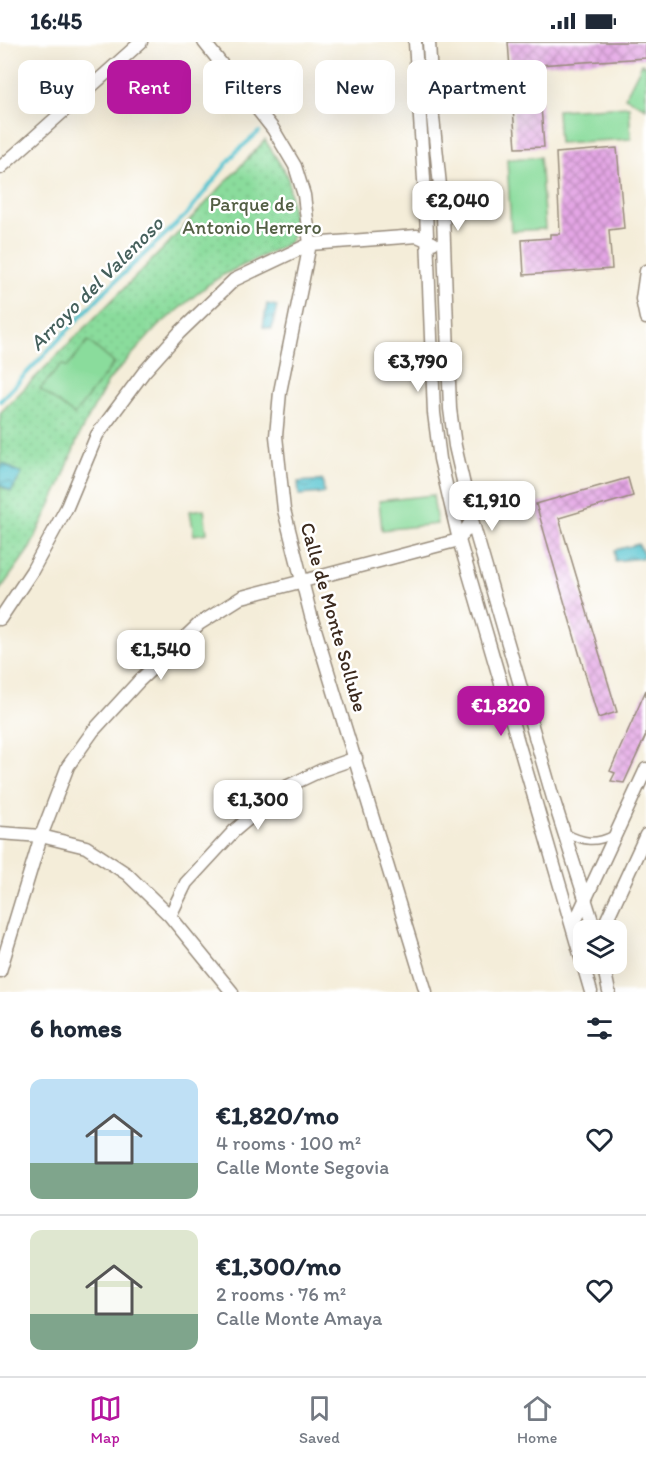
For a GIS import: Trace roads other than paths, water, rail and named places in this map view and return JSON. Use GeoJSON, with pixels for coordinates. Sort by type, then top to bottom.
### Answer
{"type":"FeatureCollection","features":[{"type":"Feature","properties":{"kind":"street"},"geometry":{"type":"LineString","coordinates":[[0,168],[141,42]]}},
{"type":"Feature","properties":{"kind":"street","name":"Calle de Monte Sollube"},"geometry":{"type":"LineString","coordinates":[[204,42],[273,129],[295,166],[304,195],[310,244],[280,392],[276,436],[284,510],[302,580],[426,992]]}},
{"type":"Feature","properties":{"kind":"street"},"geometry":{"type":"LineString","coordinates":[[415,42],[434,413],[440,459],[459,540],[573,921]]}},
{"type":"Feature","properties":{"kind":"street"},"geometry":{"type":"LineString","coordinates":[[429,42],[433,117],[443,215],[450,410],[457,458],[472,520],[553,798],[566,832],[592,920]]}},
{"type":"Feature","properties":{"kind":"street"},"geometry":{"type":"LineString","coordinates":[[424,235],[443,215]]}},
{"type":"Feature","properties":{"kind":"street"},"geometry":{"type":"LineString","coordinates":[[0,620],[32,571],[67,507],[97,435],[144,372],[179,333],[234,280],[310,244],[424,235],[444,250]]}},
{"type":"Feature","properties":{"kind":"street"},"geometry":{"type":"LineString","coordinates":[[646,270],[642,299],[646,318]]}},
{"type":"Feature","properties":{"kind":"street"},"geometry":{"type":"LineString","coordinates":[[459,540],[472,520]]}},
{"type":"Feature","properties":{"kind":"street"},"geometry":{"type":"LineString","coordinates":[[0,971],[41,836],[68,766],[93,731],[139,681],[199,624],[242,597],[459,540],[482,552]]}},
{"type":"Feature","properties":{"kind":"street"},"geometry":{"type":"LineString","coordinates":[[170,916],[186,883],[234,831],[286,787],[356,758]]}},
{"type":"Feature","properties":{"kind":"street"},"geometry":{"type":"LineString","coordinates":[[580,920],[586,897],[646,768]]}},
{"type":"Feature","properties":{"kind":"street"},"geometry":{"type":"LineString","coordinates":[[0,833],[41,836],[86,847],[127,874],[170,916],[232,992]]}},
{"type":"Feature","properties":{"kind":"street"},"geometry":{"type":"LineString","coordinates":[[607,920],[646,835]]}},
{"type":"Feature","properties":{"kind":"street"},"geometry":{"type":"LineString","coordinates":[[587,974],[591,992]]}},
{"type":"Feature","properties":{"kind":"street"},"geometry":{"type":"LineString","coordinates":[[605,974],[609,992]]}},
{"type":"Feature","properties":{"kind":"lane"},"geometry":{"type":"LineString","coordinates":[[566,832],[589,842],[602,841],[616,834]]}},
{"type":"Feature","properties":{"kind":"water"},"geometry":{"type":"Polygon","coordinates":[[[267,304],[277,306],[272,329],[263,327],[267,304]]]}},
{"type":"Feature","properties":{"kind":"water"},"geometry":{"type":"Polygon","coordinates":[[[3,463],[22,474],[11,492],[0,485],[0,468],[3,463]]]}},
{"type":"Feature","properties":{"kind":"water"},"geometry":{"type":"Polygon","coordinates":[[[323,480],[324,493],[299,495],[298,482],[323,480]]]}},
{"type":"Feature","properties":{"kind":"water"},"geometry":{"type":"Polygon","coordinates":[[[638,544],[644,554],[642,558],[615,561],[615,550],[638,544]]]}},
{"type":"Feature","properties":{"kind":"waterway","name":"Arroyo del Valenoso"},"geometry":{"type":"LineString","coordinates":[[0,401],[106,290],[187,214],[236,152],[259,132]]}},
{"type":"Feature","properties":{"kind":"park label","name":"Parque de Antonio Herrero"},"geometry":{"type":"Point","coordinates":[252,216]}}]}
